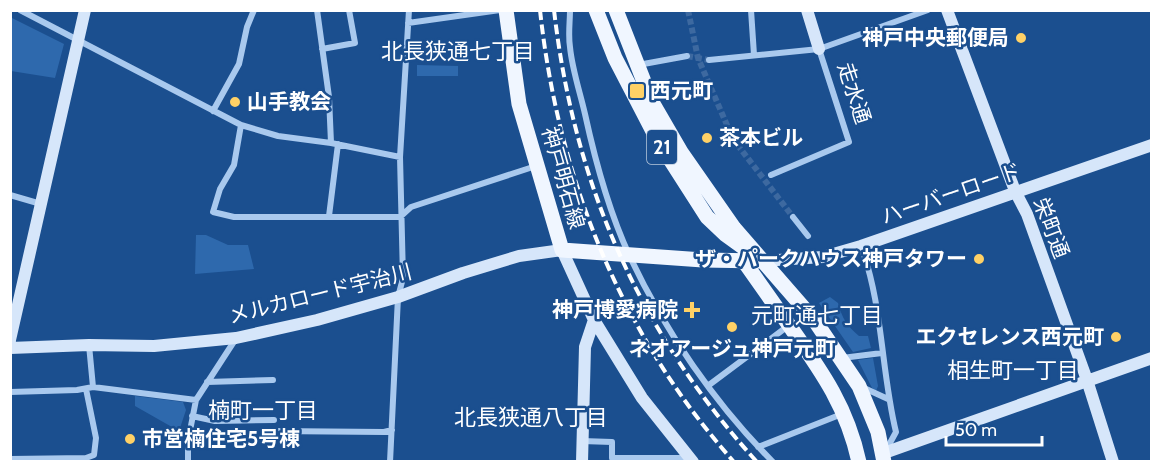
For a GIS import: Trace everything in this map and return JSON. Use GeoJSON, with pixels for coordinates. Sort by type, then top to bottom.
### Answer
{"type":"FeatureCollection","features":[{"type":"Feature","properties":{"kind":"main road","name":"神戸明石線"},"geometry":{"type":"LineString","coordinates":[[506,10],[519,104],[562,250],[630,256],[761,261]]}},
{"type":"Feature","properties":{"kind":"main road","name":"21"},"geometry":{"type":"LineString","coordinates":[[596,10],[615,58],[638,105],[698,204],[726,236],[761,261]]}},
{"type":"Feature","properties":{"kind":"main road","name":"21"},"geometry":{"type":"LineString","coordinates":[[616,10],[652,102],[681,152],[734,228],[802,306],[842,358],[859,386],[871,413],[884,457]]}},
{"type":"Feature","properties":{"kind":"main road"},"geometry":{"type":"LineString","coordinates":[[743,260],[825,375],[844,413],[855,442],[859,462]]}},
{"type":"Feature","properties":{"kind":"street"},"geometry":{"type":"LineString","coordinates":[[21,10],[241,125],[278,136],[334,143],[400,157]]}},
{"type":"Feature","properties":{"kind":"street"},"geometry":{"type":"LineString","coordinates":[[10,340],[85,10]]}},
{"type":"Feature","properties":{"kind":"street"},"geometry":{"type":"LineString","coordinates":[[213,111],[239,64],[247,27],[254,10]]}},
{"type":"Feature","properties":{"kind":"street"},"geometry":{"type":"LineString","coordinates":[[317,10],[334,143],[329,216]]}},
{"type":"Feature","properties":{"kind":"street"},"geometry":{"type":"LineString","coordinates":[[322,49],[355,43],[349,10]]}},
{"type":"Feature","properties":{"kind":"street"},"geometry":{"type":"LineString","coordinates":[[390,462],[398,297],[403,278],[400,157],[409,10]]}},
{"type":"Feature","properties":{"kind":"street"},"geometry":{"type":"LineString","coordinates":[[408,23],[500,10]]}},
{"type":"Feature","properties":{"kind":"street"},"geometry":{"type":"LineString","coordinates":[[570,10],[570,47],[591,139],[614,214],[630,256],[652,299],[683,349],[758,447],[773,462]]}},
{"type":"Feature","properties":{"kind":"street"},"geometry":{"type":"LineString","coordinates":[[751,10],[754,55]]}},
{"type":"Feature","properties":{"kind":"street","name":"走水通"},"geometry":{"type":"LineString","coordinates":[[771,175],[849,141],[807,10]]}},
{"type":"Feature","properties":{"kind":"street"},"geometry":{"type":"LineString","coordinates":[[709,60],[819,49],[928,10]]}},
{"type":"Feature","properties":{"kind":"street","name":"栄町通"},"geometry":{"type":"LineString","coordinates":[[946,10],[1015,191],[1028,214],[1087,380],[1113,462]]}},
{"type":"Feature","properties":{"kind":"street"},"geometry":{"type":"LineString","coordinates":[[636,65],[687,56]]}},
{"type":"Feature","properties":{"kind":"street"},"geometry":{"type":"LineString","coordinates":[[241,125],[234,165],[220,189],[213,212],[234,217],[400,217],[411,207],[537,165]]}},
{"type":"Feature","properties":{"kind":"street","name":"ハーバーロード"},"geometry":{"type":"LineString","coordinates":[[761,261],[823,257],[861,246],[1152,145]]}},
{"type":"Feature","properties":{"kind":"street"},"geometry":{"type":"LineString","coordinates":[[10,195],[41,204]]}},
{"type":"Feature","properties":{"kind":"street"},"geometry":{"type":"LineString","coordinates":[[794,217],[808,236]]}},
{"type":"Feature","properties":{"kind":"street"},"geometry":{"type":"LineString","coordinates":[[861,246],[872,284],[888,399],[896,432],[884,457]]}},
{"type":"Feature","properties":{"kind":"street"},"geometry":{"type":"LineString","coordinates":[[562,250],[594,320],[642,398],[692,460]]}},
{"type":"Feature","properties":{"kind":"street","name":"メルカロード宇治川"},"geometry":{"type":"LineString","coordinates":[[10,348],[89,345],[154,346],[236,338],[317,320],[398,297],[463,273],[519,256],[562,250]]}},
{"type":"Feature","properties":{"kind":"street"},"geometry":{"type":"LineString","coordinates":[[582,462],[585,347],[594,320]]}},
{"type":"Feature","properties":{"kind":"street"},"geometry":{"type":"LineString","coordinates":[[709,385],[789,325]]}},
{"type":"Feature","properties":{"kind":"street"},"geometry":{"type":"LineString","coordinates":[[188,462],[188,441],[196,400],[236,338]]}},
{"type":"Feature","properties":{"kind":"street"},"geometry":{"type":"LineString","coordinates":[[10,459],[86,458],[94,455],[96,438],[90,388],[89,345]]}},
{"type":"Feature","properties":{"kind":"street"},"geometry":{"type":"LineString","coordinates":[[842,358],[882,352]]}},
{"type":"Feature","properties":{"kind":"street"},"geometry":{"type":"LineString","coordinates":[[884,457],[1087,380],[1152,358]]}},
{"type":"Feature","properties":{"kind":"street"},"geometry":{"type":"LineString","coordinates":[[207,382],[273,380]]}},
{"type":"Feature","properties":{"kind":"street"},"geometry":{"type":"LineString","coordinates":[[859,386],[888,399]]}},
{"type":"Feature","properties":{"kind":"street"},"geometry":{"type":"LineString","coordinates":[[10,392],[90,388],[196,400]]}},
{"type":"Feature","properties":{"kind":"street"},"geometry":{"type":"LineString","coordinates":[[758,447],[844,413]]}},
{"type":"Feature","properties":{"kind":"street"},"geometry":{"type":"LineString","coordinates":[[192,417],[215,421],[274,420]]}},
{"type":"Feature","properties":{"kind":"street"},"geometry":{"type":"LineString","coordinates":[[273,430],[384,432],[392,430]]}},
{"type":"Feature","properties":{"kind":"street"},"geometry":{"type":"LineString","coordinates":[[582,441],[612,442],[612,458],[692,460]]}},
{"type":"Feature","properties":{"kind":"shaded area"},"geometry":{"type":"Polygon","coordinates":[[[10,17],[64,44],[55,78],[11,71],[10,17]]]}},
{"type":"Feature","properties":{"kind":"shaded area"},"geometry":{"type":"Polygon","coordinates":[[[417,65],[458,66],[458,76],[417,76],[417,65]]]}},
{"type":"Feature","properties":{"kind":"shaded area"},"geometry":{"type":"Polygon","coordinates":[[[196,235],[206,235],[228,245],[248,245],[254,269],[195,274],[196,235]]]}},
{"type":"Feature","properties":{"kind":"shaded area"},"geometry":{"type":"Polygon","coordinates":[[[830,297],[838,303],[851,329],[859,336],[868,336],[871,348],[853,352],[819,303],[830,297]]]}},
{"type":"Feature","properties":{"kind":"shaded area"},"geometry":{"type":"Polygon","coordinates":[[[873,358],[878,386],[876,391],[872,388],[858,360],[873,358]]]}},
{"type":"Feature","properties":{"kind":"shaded area"},"geometry":{"type":"Polygon","coordinates":[[[135,396],[183,402],[186,410],[179,431],[135,406],[135,396]]]}},
{"type":"Feature","properties":{"kind":"tunnel"},"geometry":{"type":"LineString","coordinates":[[688,10],[698,58],[733,139],[793,217]]}},
{"type":"Feature","properties":{"kind":"tunnel"},"geometry":{"type":"LineString","coordinates":[[687,56],[709,60]]}},
{"type":"Feature","properties":{"kind":"railway"},"geometry":{"type":"LineString","coordinates":[[540,10],[549,72],[562,134],[579,193],[601,251],[628,307],[659,361],[694,413],[734,462]]}},
{"type":"Feature","properties":{"kind":"railway"},"geometry":{"type":"LineString","coordinates":[[554,10],[564,74],[578,136],[596,195],[619,252],[646,308],[678,361],[715,412],[757,462]]}},
{"type":"Feature","properties":{"kind":"place","name":"神戸中央郵便局"},"geometry":{"type":"Point","coordinates":[1021,38]}},
{"type":"Feature","properties":{"kind":"place","name":"西元町"},"geometry":{"type":"Point","coordinates":[637,91]}},
{"type":"Feature","properties":{"kind":"place","name":"山手教会"},"geometry":{"type":"Point","coordinates":[235,102]}},
{"type":"Feature","properties":{"kind":"place","name":"茶本ビル"},"geometry":{"type":"Point","coordinates":[707,138]}},
{"type":"Feature","properties":{"kind":"place","name":"ザ・パークハウス神戸タワー"},"geometry":{"type":"Point","coordinates":[979,259]}},
{"type":"Feature","properties":{"kind":"place","name":"神戸博愛病院"},"geometry":{"type":"Point","coordinates":[692,310]}},
{"type":"Feature","properties":{"kind":"place","name":"ネオアージュ神戸元町"},"geometry":{"type":"Point","coordinates":[732,327]}},
{"type":"Feature","properties":{"kind":"place","name":"エクセレンス西元町"},"geometry":{"type":"Point","coordinates":[1116,337]}},
{"type":"Feature","properties":{"kind":"place","name":"市営楠住宅5号棟"},"geometry":{"type":"Point","coordinates":[130,439]}},
{"type":"Feature","properties":{"kind":"district","name":"北長狭通七丁目"},"geometry":{"type":"Point","coordinates":[458,51]}},
{"type":"Feature","properties":{"kind":"district","name":"元町通七丁目"},"geometry":{"type":"Point","coordinates":[817,315]}},
{"type":"Feature","properties":{"kind":"district","name":"相生町一丁目"},"geometry":{"type":"Point","coordinates":[1013,370]}},
{"type":"Feature","properties":{"kind":"district","name":"楠町一丁目"},"geometry":{"type":"Point","coordinates":[263,410]}},
{"type":"Feature","properties":{"kind":"district","name":"北長狭通八丁目"},"geometry":{"type":"Point","coordinates":[531,417]}}]}
